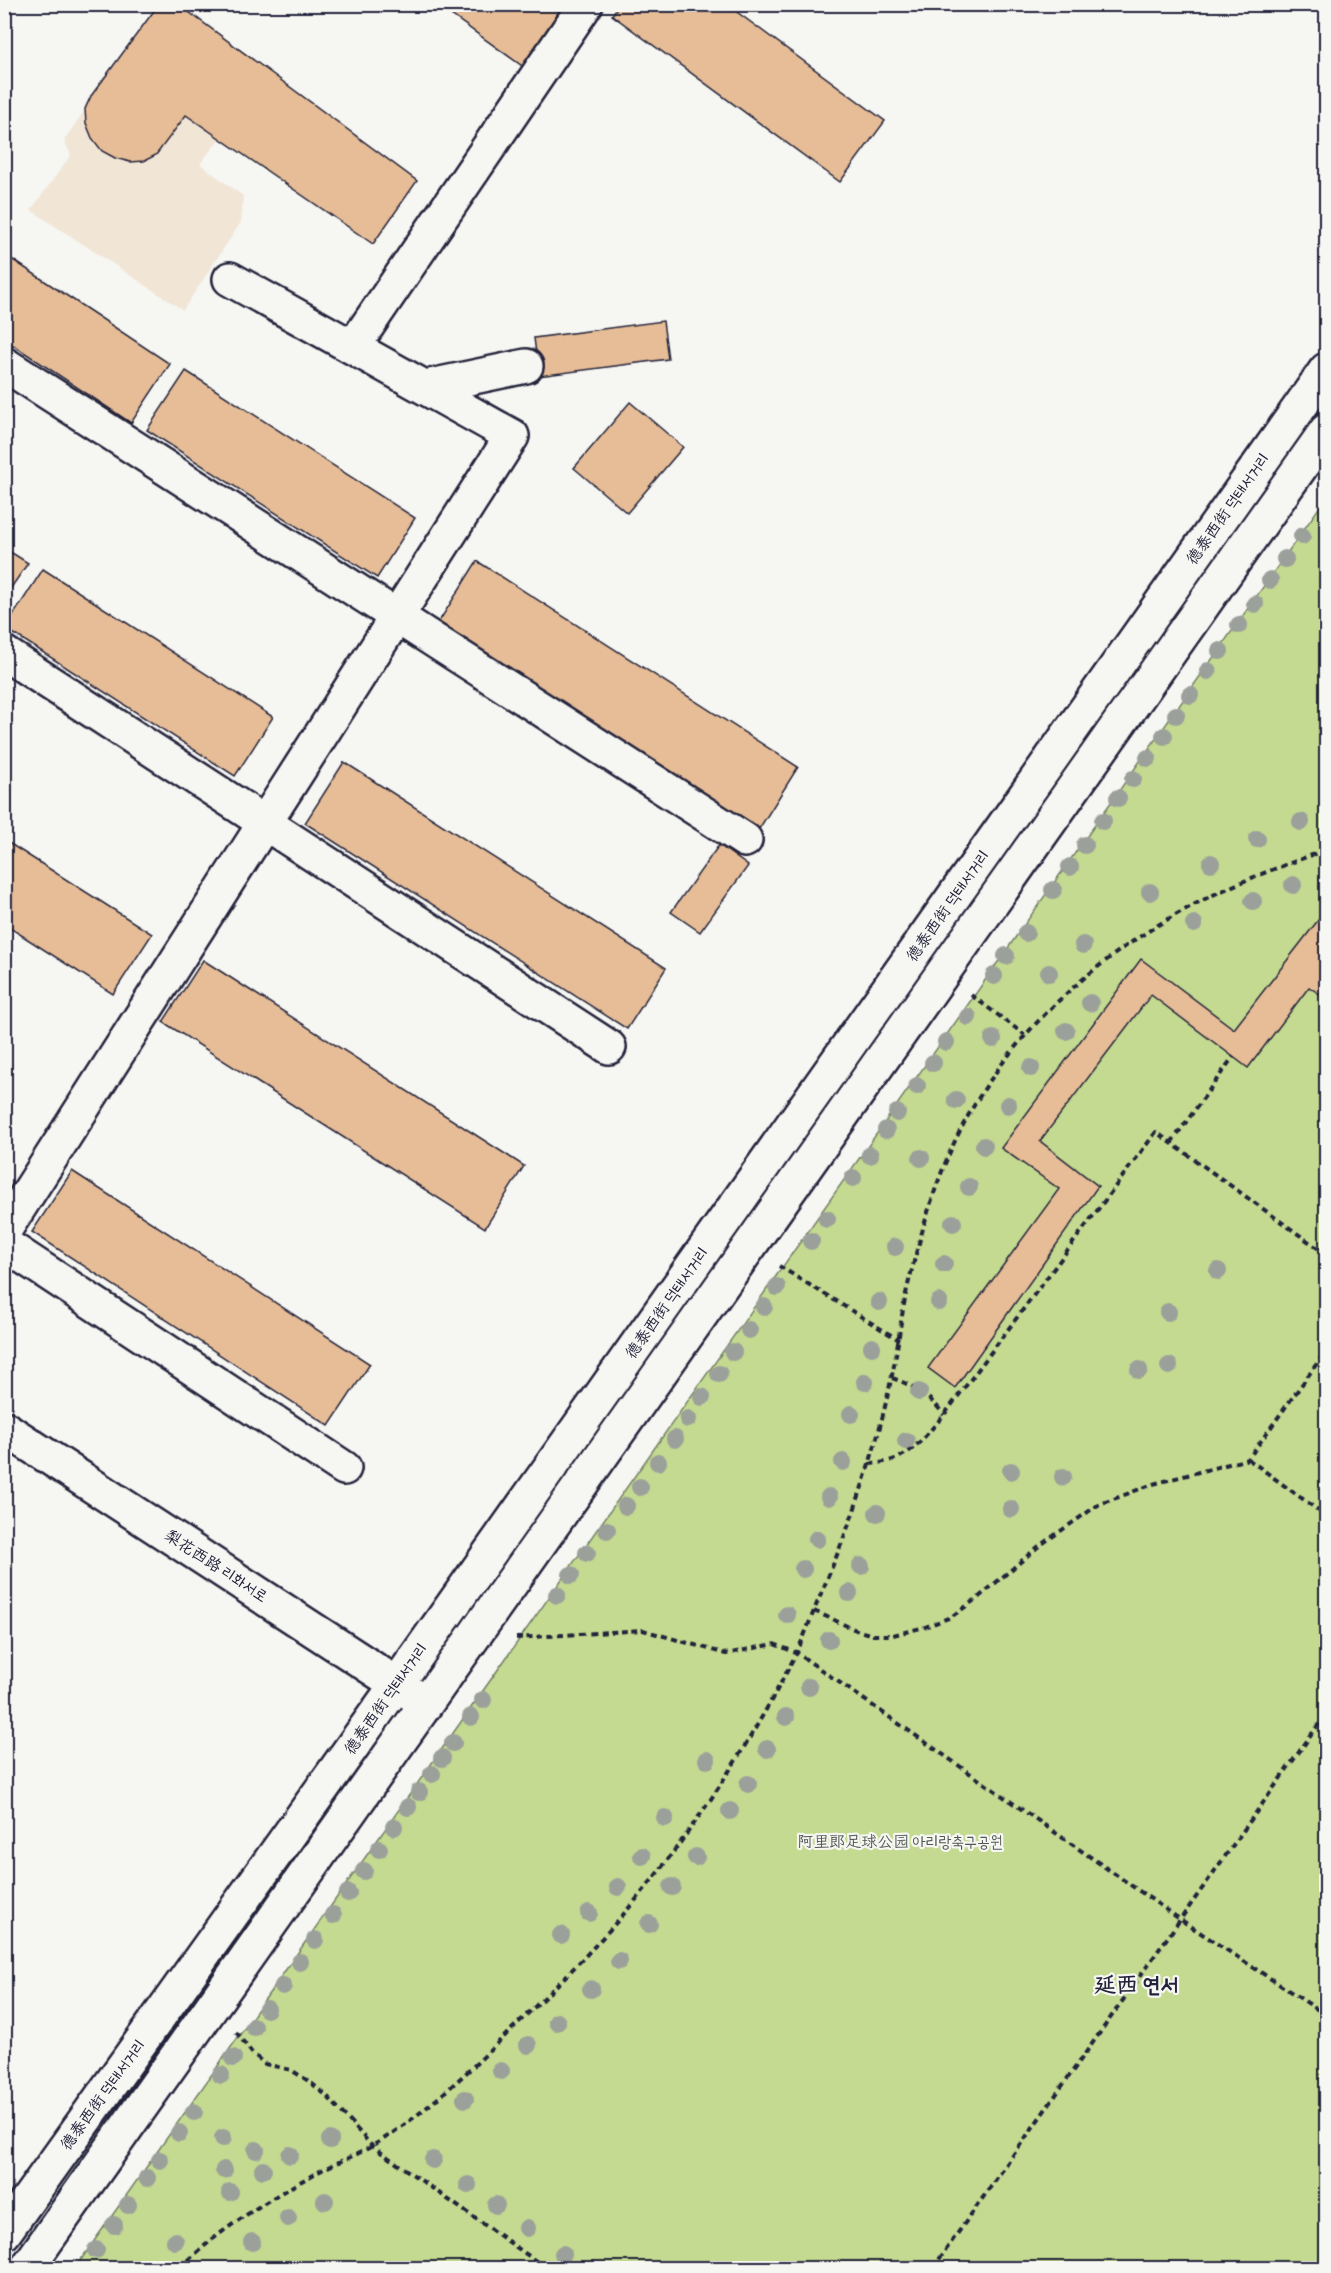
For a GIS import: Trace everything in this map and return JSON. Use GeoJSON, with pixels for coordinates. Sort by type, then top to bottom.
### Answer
{"type":"FeatureCollection","features":[{"type":"Feature","properties":{"kind":"street"},"geometry":{"type":"LineString","coordinates":[[353,347],[586,4]]}},
{"type":"Feature","properties":{"kind":"street"},"geometry":{"type":"LineString","coordinates":[[4,1231],[513,436],[230,279]]}},
{"type":"Feature","properties":{"kind":"street"},"geometry":{"type":"LineString","coordinates":[[4,363],[745,840]]}},
{"type":"Feature","properties":{"kind":"street"},"geometry":{"type":"LineString","coordinates":[[426,387],[526,366]]}},
{"type":"Feature","properties":{"kind":"street","name":"德泰西街 덕태서거리"},"geometry":{"type":"LineString","coordinates":[[4,2233],[398,1684],[1326,370]]}},
{"type":"Feature","properties":{"kind":"street","name":"德泰西街 덕태서거리"},"geometry":{"type":"LineString","coordinates":[[27,2268],[1326,431]]}},
{"type":"Feature","properties":{"kind":"street"},"geometry":{"type":"LineString","coordinates":[[4,653],[609,1047]]}},
{"type":"Feature","properties":{"kind":"street"},"geometry":{"type":"LineString","coordinates":[[4,1244],[344,1468]]}},
{"type":"Feature","properties":{"kind":"street","name":"梨花西路 리화서로"},"geometry":{"type":"LineString","coordinates":[[4,1428],[427,1703]]}},
{"type":"Feature","properties":{"kind":"path"},"geometry":{"type":"LineString","coordinates":[[181,2268],[238,2221],[308,2178],[372,2146],[425,2108],[468,2072],[623,1916],[668,1859],[707,1804],[758,1722],[797,1653],[840,1547],[869,1464],[892,1378],[908,1284],[940,1176],[961,1128],[984,1091],[1025,1035],[1057,1003],[1114,955],[1173,916],[1256,876],[1326,850]]}},
{"type":"Feature","properties":{"kind":"path"},"geometry":{"type":"LineString","coordinates":[[965,991],[1025,1035]]}},
{"type":"Feature","properties":{"kind":"path"},"geometry":{"type":"LineString","coordinates":[[1171,1143],[1233,1057]]}},
{"type":"Feature","properties":{"kind":"path"},"geometry":{"type":"LineString","coordinates":[[869,1464],[886,1463],[901,1458],[916,1446],[944,1415],[1156,1132],[1326,1254]]}},
{"type":"Feature","properties":{"kind":"path"},"geometry":{"type":"LineString","coordinates":[[773,1262],[898,1340]]}},
{"type":"Feature","properties":{"kind":"path"},"geometry":{"type":"LineString","coordinates":[[814,1611],[873,1635],[893,1635],[925,1627],[951,1617],[1039,1546],[1098,1505],[1153,1484],[1248,1459],[1326,1351]]}},
{"type":"Feature","properties":{"kind":"path"},"geometry":{"type":"LineString","coordinates":[[892,1378],[908,1383],[936,1404],[944,1415]]}},
{"type":"Feature","properties":{"kind":"path"},"geometry":{"type":"LineString","coordinates":[[1248,1459],[1326,1516]]}},
{"type":"Feature","properties":{"kind":"path"},"geometry":{"type":"LineString","coordinates":[[507,1639],[643,1630],[726,1654],[774,1644],[797,1653],[1180,1920],[1326,2015]]}},
{"type":"Feature","properties":{"kind":"path"},"geometry":{"type":"LineString","coordinates":[[933,2268],[1326,1714]]}},
{"type":"Feature","properties":{"kind":"path"},"geometry":{"type":"LineString","coordinates":[[232,2026],[252,2053],[265,2064],[291,2070],[310,2082],[327,2096],[372,2146],[546,2268]]}},
{"type":"Feature","properties":{"kind":"shaded area"},"geometry":{"type":"Polygon","coordinates":[[[159,5],[417,181],[373,244],[220,138],[200,164],[243,196],[241,222],[183,310],[31,210],[71,155],[64,140],[159,5]]]}},
{"type":"Feature","properties":{"kind":"green space","name":"阿里郎足球公园 아리랑축구공원"},"geometry":{"type":"Polygon","coordinates":[[[1326,498],[1326,2268],[75,2268],[1326,498]]]}},
{"type":"Feature","properties":{"kind":"building"},"geometry":{"type":"Polygon","coordinates":[[[159,4],[178,4],[417,181],[373,244],[186,115],[156,155],[144,161],[130,162],[102,151],[92,138],[86,123],[85,109],[91,96],[159,4]]]}},
{"type":"Feature","properties":{"kind":"building"},"geometry":{"type":"Polygon","coordinates":[[[436,4],[562,4],[568,9],[525,68],[436,4]]]}},
{"type":"Feature","properties":{"kind":"building"},"geometry":{"type":"Polygon","coordinates":[[[619,4],[726,4],[885,121],[840,182],[612,15],[619,4]]]}},
{"type":"Feature","properties":{"kind":"building"},"geometry":{"type":"Polygon","coordinates":[[[4,254],[170,364],[131,423],[4,339],[4,254]]]}},
{"type":"Feature","properties":{"kind":"building"},"geometry":{"type":"Polygon","coordinates":[[[663,321],[668,359],[539,376],[534,338],[663,321]]]}},
{"type":"Feature","properties":{"kind":"building"},"geometry":{"type":"Polygon","coordinates":[[[186,371],[415,518],[377,578],[147,430],[186,371]]]}},
{"type":"Feature","properties":{"kind":"building"},"geometry":{"type":"Polygon","coordinates":[[[630,402],[683,447],[627,513],[574,468],[630,402]]]}},
{"type":"Feature","properties":{"kind":"building"},"geometry":{"type":"Polygon","coordinates":[[[4,548],[28,563],[4,598],[4,548]]]}},
{"type":"Feature","properties":{"kind":"building"},"geometry":{"type":"Polygon","coordinates":[[[477,561],[798,767],[759,829],[438,623],[477,561]]]}},
{"type":"Feature","properties":{"kind":"building"},"geometry":{"type":"Polygon","coordinates":[[[43,569],[273,717],[235,776],[5,628],[43,569]]]}},
{"type":"Feature","properties":{"kind":"building"},"geometry":{"type":"Polygon","coordinates":[[[344,762],[666,968],[627,1029],[305,823],[344,762]]]}},
{"type":"Feature","properties":{"kind":"building"},"geometry":{"type":"Polygon","coordinates":[[[4,840],[152,934],[113,994],[4,924],[4,840]]]}},
{"type":"Feature","properties":{"kind":"building"},"geometry":{"type":"Polygon","coordinates":[[[719,845],[748,866],[700,932],[671,912],[719,845]]]}},
{"type":"Feature","properties":{"kind":"building"},"geometry":{"type":"Polygon","coordinates":[[[1326,910],[1326,994],[1324,997],[1309,987],[1248,1068],[1151,995],[1040,1141],[1098,1186],[955,1388],[928,1368],[1059,1189],[1001,1148],[1141,959],[1234,1029],[1326,910]]]}},
{"type":"Feature","properties":{"kind":"building"},"geometry":{"type":"Polygon","coordinates":[[[203,960],[524,1166],[485,1228],[163,1022],[203,960]]]}},
{"type":"Feature","properties":{"kind":"building"},"geometry":{"type":"Polygon","coordinates":[[[72,1171],[370,1364],[329,1426],[32,1232],[72,1171]]]}},
{"type":"Feature","properties":{"kind":"district","name":"延西 연서"},"geometry":{"type":"Point","coordinates":[1136,1985]}}]}
